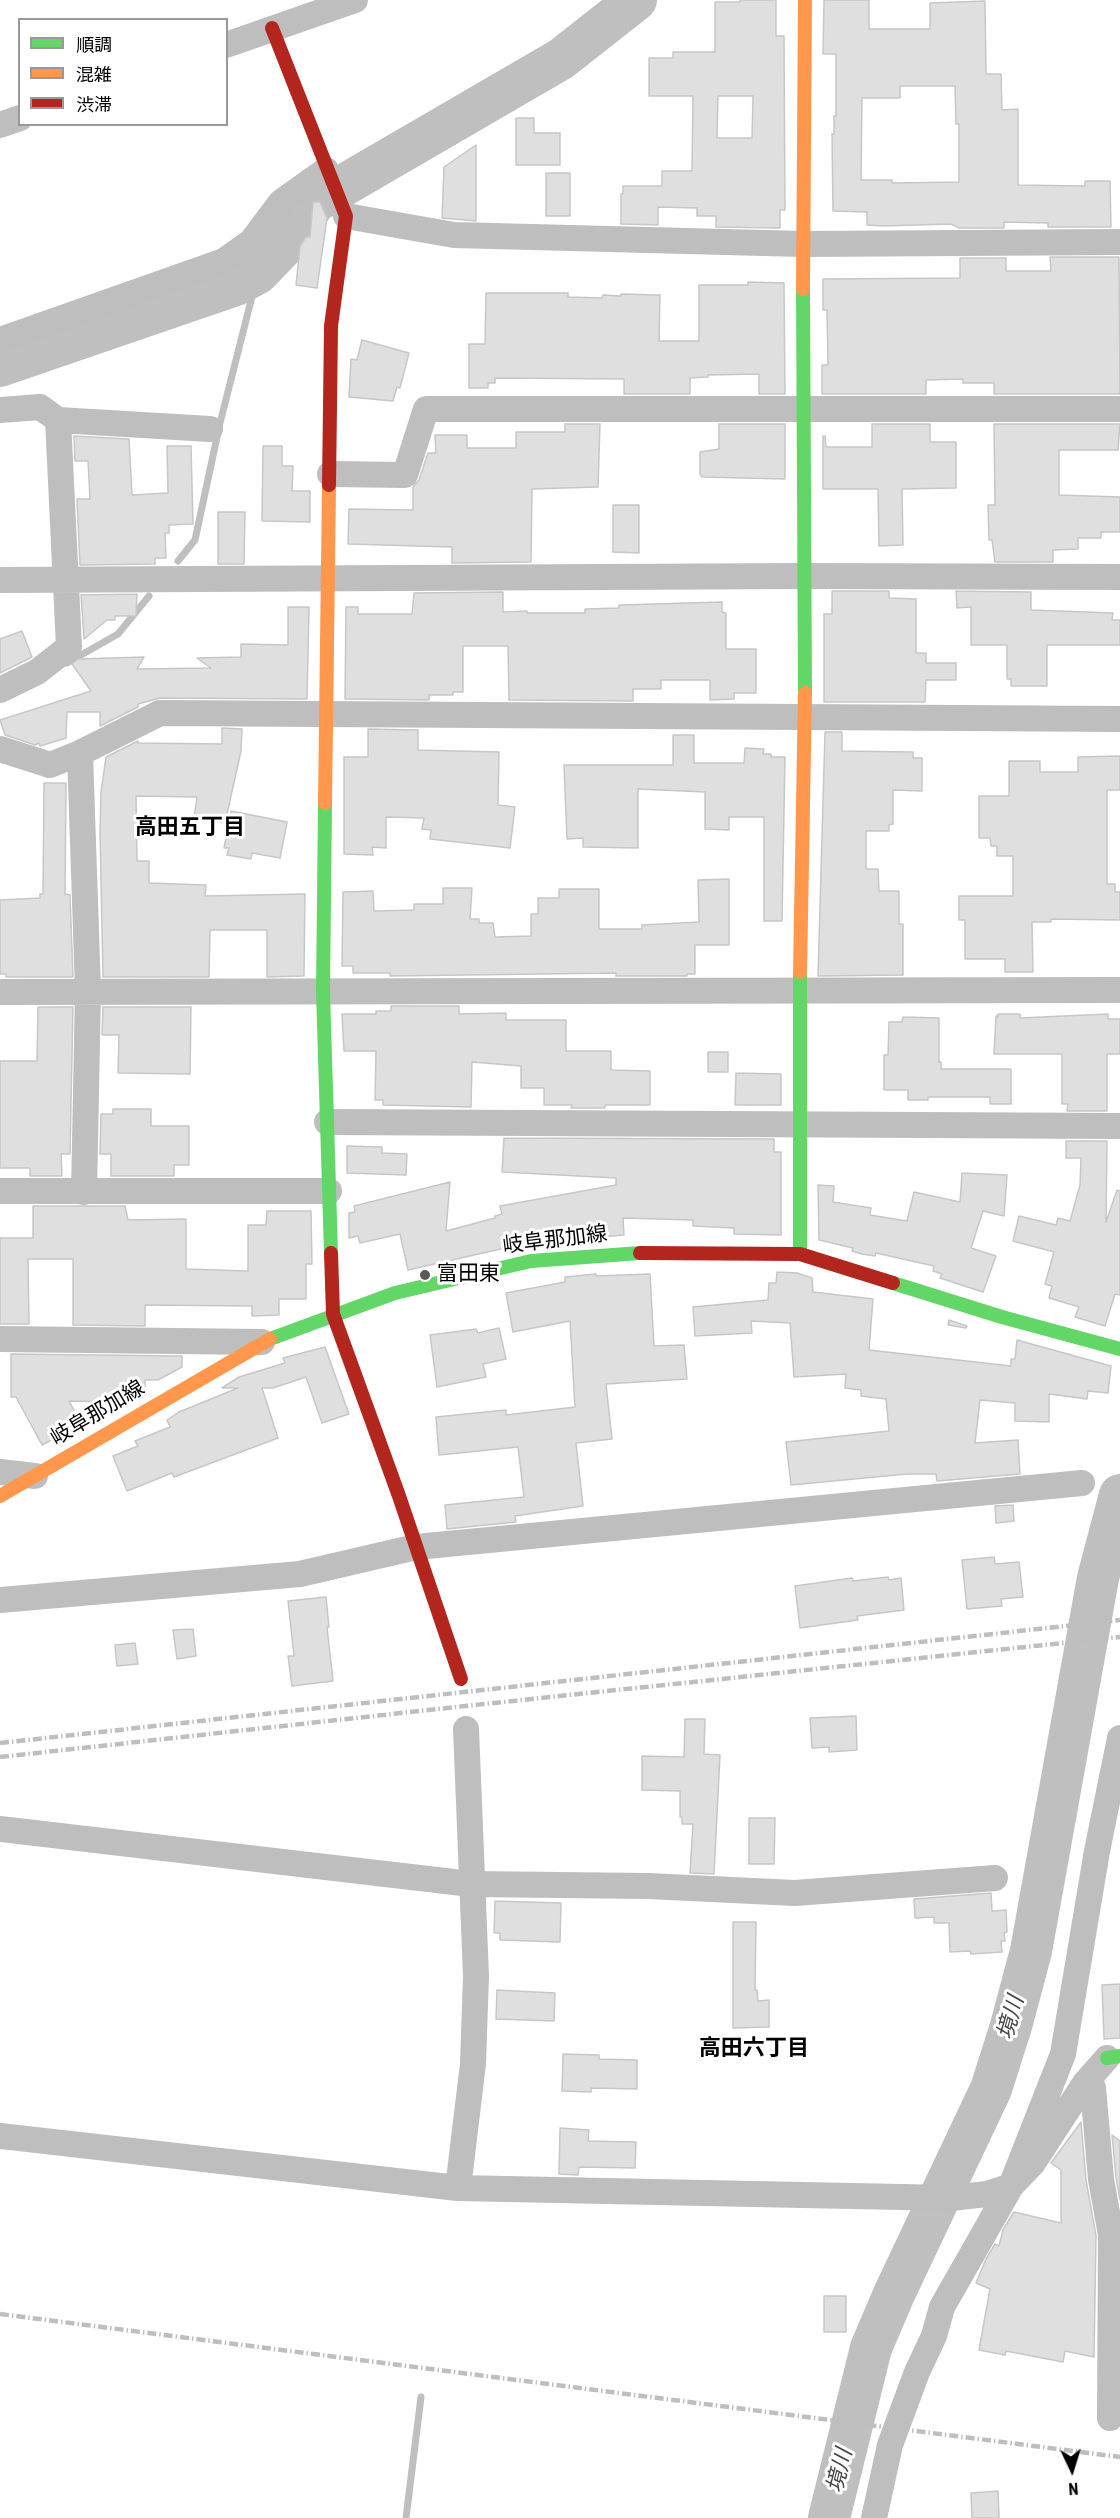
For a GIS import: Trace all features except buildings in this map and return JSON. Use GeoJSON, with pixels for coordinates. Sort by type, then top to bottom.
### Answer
{"type":"FeatureCollection","features":[{"type":"Feature","properties":{"kind":"street"},"geometry":{"type":"LineString","coordinates":[[228,44],[355,0]]}},
{"type":"Feature","properties":{"kind":"street"},"geometry":{"type":"LineString","coordinates":[[800,1254],[800,991],[805,717],[803,244],[805,0]]}},
{"type":"Feature","properties":{"kind":"street"},"geometry":{"type":"LineString","coordinates":[[272,28],[345,216],[331,326],[326,715],[323,991],[333,1314],[432,1598],[450,1642],[461,1679]]}},
{"type":"Feature","properties":{"kind":"street"},"geometry":{"type":"LineString","coordinates":[[0,125],[18,119]]}},
{"type":"Feature","properties":{"kind":"street"},"geometry":{"type":"LineString","coordinates":[[0,340],[224,261],[251,242],[281,202],[329,175]]}},
{"type":"Feature","properties":{"kind":"street"},"geometry":{"type":"LineString","coordinates":[[345,216],[454,235],[803,244],[1120,242]]}},
{"type":"Feature","properties":{"kind":"street"},"geometry":{"type":"LineString","coordinates":[[0,410],[40,407],[58,420],[210,429]]}},
{"type":"Feature","properties":{"kind":"street"},"geometry":{"type":"LineString","coordinates":[[330,474],[405,475],[426,409],[1120,409]]}},
{"type":"Feature","properties":{"kind":"street"},"geometry":{"type":"LineString","coordinates":[[0,690],[37,672],[69,647],[58,420]]}},
{"type":"Feature","properties":{"kind":"street"},"geometry":{"type":"LineString","coordinates":[[0,580],[329,577],[1120,577]]}},
{"type":"Feature","properties":{"kind":"street"},"geometry":{"type":"LineString","coordinates":[[0,749],[50,765],[80,753],[160,713],[1120,719]]}},
{"type":"Feature","properties":{"kind":"street"},"geometry":{"type":"LineString","coordinates":[[80,753],[88,991],[84,1192]]}},
{"type":"Feature","properties":{"kind":"street"},"geometry":{"type":"LineString","coordinates":[[0,992],[1120,990]]}},
{"type":"Feature","properties":{"kind":"street"},"geometry":{"type":"LineString","coordinates":[[327,1122],[1120,1126]]}},
{"type":"Feature","properties":{"kind":"street"},"geometry":{"type":"LineString","coordinates":[[0,1191],[329,1191]]}},
{"type":"Feature","properties":{"kind":"street","name":"岐阜那加線"},"geometry":{"type":"LineString","coordinates":[[0,1496],[262,1342],[395,1293],[531,1261],[603,1254],[667,1252],[800,1254],[1002,1317],[1119,1346]]}},
{"type":"Feature","properties":{"kind":"street"},"geometry":{"type":"LineString","coordinates":[[0,1339],[262,1342]]}},
{"type":"Feature","properties":{"kind":"street"},"geometry":{"type":"LineString","coordinates":[[0,1472],[34,1476]]}},
{"type":"Feature","properties":{"kind":"street"},"geometry":{"type":"LineString","coordinates":[[0,1600],[300,1574],[416,1547],[1082,1483]]}},
{"type":"Feature","properties":{"kind":"street"},"geometry":{"type":"LineString","coordinates":[[458,2188],[473,2064],[476,1976],[466,1730]]}},
{"type":"Feature","properties":{"kind":"street"},"geometry":{"type":"LineString","coordinates":[[874,2518],[890,2445],[917,2372],[934,2336],[942,2307],[1063,2054],[1097,1851],[1120,1738]]}},
{"type":"Feature","properties":{"kind":"street"},"geometry":{"type":"LineString","coordinates":[[0,1829],[471,1884],[648,1887],[795,1893],[995,1878]]}},
{"type":"Feature","properties":{"kind":"street"},"geometry":{"type":"LineString","coordinates":[[0,2136],[458,2188],[951,2198],[999,2190],[1033,2163],[1085,2083],[1113,2057]]}},
{"type":"Feature","properties":{"kind":"street"},"geometry":{"type":"LineString","coordinates":[[1085,2083],[1093,2088],[1101,2179],[1111,2235],[1110,2418]]}},
{"type":"Feature","properties":{"kind":"waterway"},"geometry":{"type":"LineString","coordinates":[[0,366],[236,285],[258,273],[286,244],[315,202],[561,59],[636,0]]}},
{"type":"Feature","properties":{"kind":"waterway"},"geometry":{"type":"LineString","coordinates":[[178,561],[195,540],[220,423],[258,273]]}},
{"type":"Feature","properties":{"kind":"waterway"},"geometry":{"type":"LineString","coordinates":[[67,663],[118,634],[149,596]]}},
{"type":"Feature","properties":{"kind":"waterway","name":"境川"},"geometry":{"type":"LineString","coordinates":[[829,2518],[871,2348],[894,2294],[991,2089],[1011,2026],[1031,1951],[1098,1578],[1120,1495]]}},
{"type":"Feature","properties":{"kind":"waterway"},"geometry":{"type":"LineString","coordinates":[[406,2518],[421,2397]]}},
{"type":"Feature","properties":{"kind":"railway"},"geometry":{"type":"LineString","coordinates":[[0,1743],[1120,1620]]}},
{"type":"Feature","properties":{"kind":"railway"},"geometry":{"type":"LineString","coordinates":[[0,1757],[1120,1637]]}},
{"type":"Feature","properties":{"kind":"railway"},"geometry":{"type":"LineString","coordinates":[[0,2314],[1120,2457]]}},
{"type":"Feature","properties":{"kind":"traffic: fast"},"geometry":{"type":"LineString","coordinates":[[803,289],[805,693]]}},
{"type":"Feature","properties":{"kind":"traffic: fast"},"geometry":{"type":"LineString","coordinates":[[325,803],[323,991],[331,1253]]}},
{"type":"Feature","properties":{"kind":"traffic: fast"},"geometry":{"type":"LineString","coordinates":[[800,972],[800,1254]]}},
{"type":"Feature","properties":{"kind":"traffic: fast"},"geometry":{"type":"LineString","coordinates":[[270,1339],[395,1293],[531,1261],[640,1253]]}},
{"type":"Feature","properties":{"kind":"traffic: fast"},"geometry":{"type":"LineString","coordinates":[[893,1283],[1002,1317],[1120,1349]]}},
{"type":"Feature","properties":{"kind":"traffic: fast"},"geometry":{"type":"LineString","coordinates":[[1107,2058],[1120,2056]]}},
{"type":"Feature","properties":{"kind":"traffic: slow"},"geometry":{"type":"LineString","coordinates":[[803,289],[805,0]]}},
{"type":"Feature","properties":{"kind":"traffic: slow"},"geometry":{"type":"LineString","coordinates":[[325,803],[329,485]]}},
{"type":"Feature","properties":{"kind":"traffic: slow"},"geometry":{"type":"LineString","coordinates":[[800,972],[805,693]]}},
{"type":"Feature","properties":{"kind":"traffic: slow"},"geometry":{"type":"LineString","coordinates":[[0,1496],[270,1339]]}},
{"type":"Feature","properties":{"kind":"traffic: jam"},"geometry":{"type":"LineString","coordinates":[[272,28],[346,216],[331,326],[329,485]]}},
{"type":"Feature","properties":{"kind":"traffic: jam"},"geometry":{"type":"LineString","coordinates":[[331,1253],[333,1314],[399,1496],[461,1679]]}},
{"type":"Feature","properties":{"kind":"traffic: jam"},"geometry":{"type":"LineString","coordinates":[[640,1253],[800,1254],[893,1283]]}},
{"type":"Feature","properties":{"kind":"place","name":"富田東"},"geometry":{"type":"Point","coordinates":[425,1275]}},
{"type":"Feature","properties":{"kind":"district","name":"高田五丁目"},"geometry":{"type":"Point","coordinates":[190,828]}},
{"type":"Feature","properties":{"kind":"district","name":"高田六丁目"},"geometry":{"type":"Point","coordinates":[754,2049]}}]}
